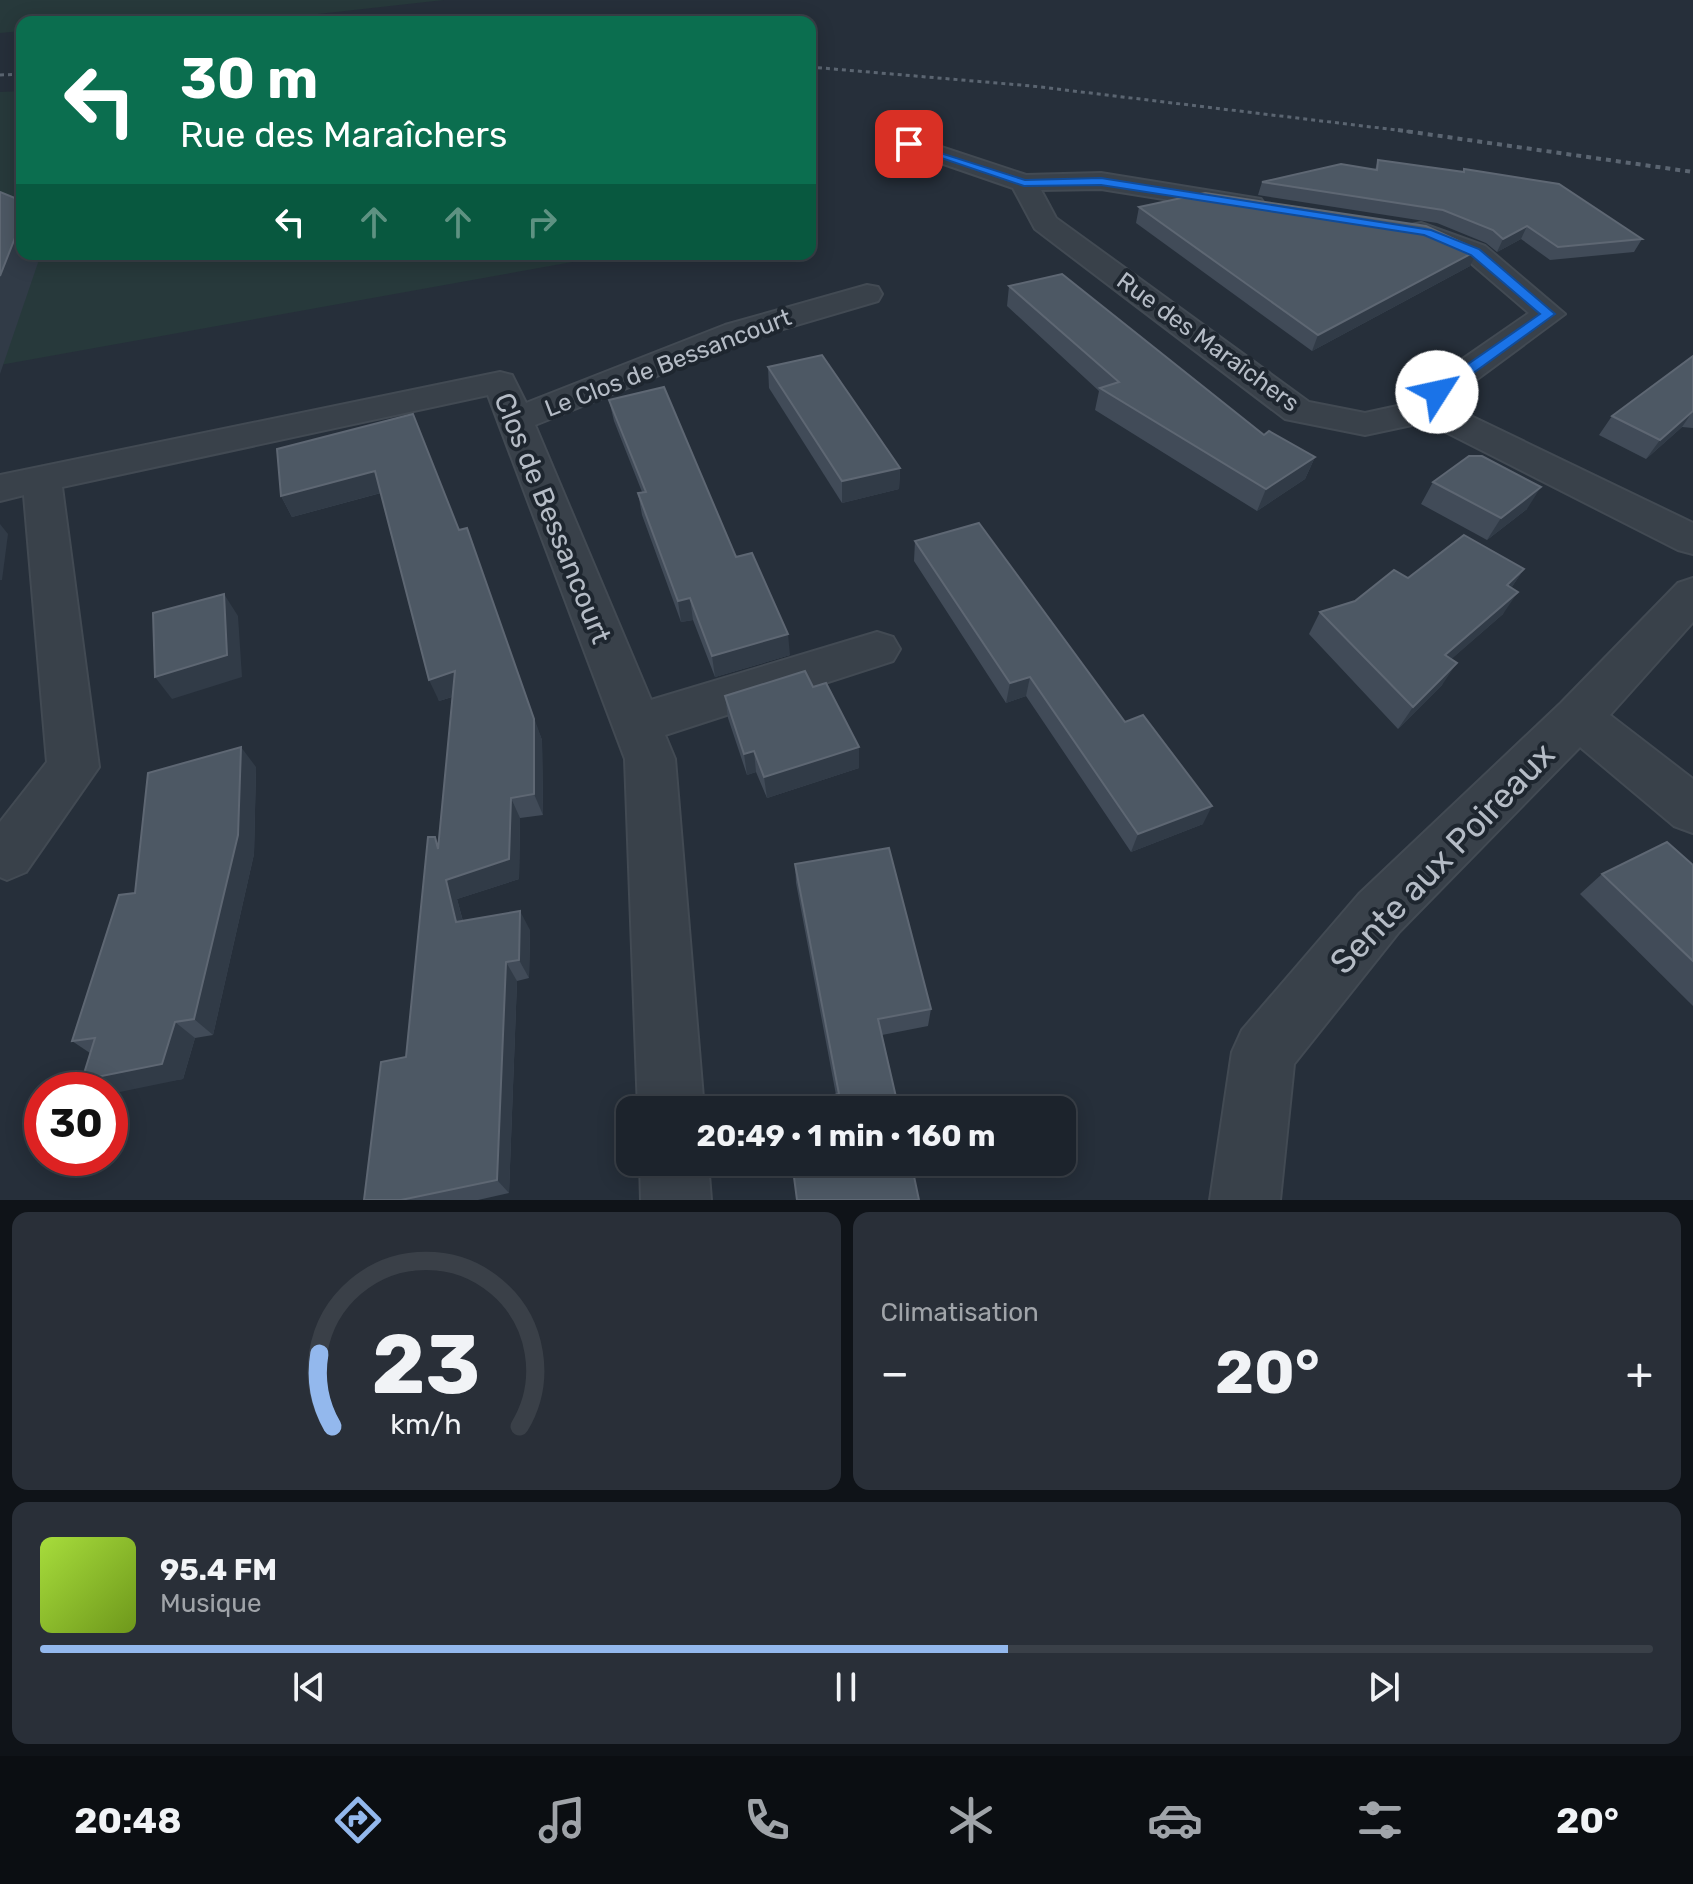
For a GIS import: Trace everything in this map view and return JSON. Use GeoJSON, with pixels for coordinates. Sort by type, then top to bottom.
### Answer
{"type":"FeatureCollection","features":[{"type":"Feature","properties":{"kind":"street"},"geometry":{"type":"LineString","coordinates":[[924,119],[909,144],[1024,183],[1101,181],[1287,210]]}},
{"type":"Feature","properties":{"kind":"street","name":"Rue des Maraîchers"},"geometry":{"type":"LineString","coordinates":[[1024,183],[1045,223],[1298,411],[1365,424],[1431,410]]}},
{"type":"Feature","properties":{"kind":"street"},"geometry":{"type":"LineString","coordinates":[[1396,227],[1427,232],[1475,252],[1549,314],[1437,392],[1431,410],[1693,540]]}},
{"type":"Feature","properties":{"kind":"street","name":"Le Clos de Bessancourt"},"geometry":{"type":"LineString","coordinates":[[516,420],[737,332],[867,294]]}},
{"type":"Feature","properties":{"kind":"street","name":"Clos de Bessancourt"},"geometry":{"type":"LineString","coordinates":[[7,855],[73,767],[21,483],[500,382],[650,759],[670,1096]]}},
{"type":"Feature","properties":{"kind":"street","name":"Sente aux Poireaux"},"geometry":{"type":"LineString","coordinates":[[1245,1200],[1264,1052],[1379,913],[1578,717],[1693,594]]}},
{"type":"Feature","properties":{"kind":"street"},"geometry":{"type":"LineString","coordinates":[[637,724],[877,649]]}},
{"type":"Feature","properties":{"kind":"street"},"geometry":{"type":"LineString","coordinates":[[1578,717],[1693,810]]}},
{"type":"Feature","properties":{"kind":"street"},"geometry":{"type":"LineString","coordinates":[[675,1176],[676,1200]]}},
{"type":"Feature","properties":{"kind":"shaded area"},"geometry":{"type":"Polygon","coordinates":[[[0,0],[444,0],[300,16],[16,16],[16,32],[0,33],[0,0]]]}},
{"type":"Feature","properties":{"kind":"shaded area"},"geometry":{"type":"Polygon","coordinates":[[[16,91],[16,260],[584,260],[0,365],[0,92],[16,91]]]}},
{"type":"Feature","properties":{"kind":"building"},"geometry":{"type":"Polygon","coordinates":[[[1378,160],[1559,184],[1642,239],[1558,247],[1527,226],[1503,239],[1493,230],[1443,210],[1262,182],[1341,164],[1377,170],[1378,160]]]}},
{"type":"Feature","properties":{"kind":"building"},"geometry":{"type":"Polygon","coordinates":[[[0,192],[16,199],[16,235],[0,276],[0,192]]]}},
{"type":"Feature","properties":{"kind":"building"},"geometry":{"type":"Polygon","coordinates":[[[1205,193],[1426,226],[1478,250],[1318,335],[1139,207],[1205,193]]]}},
{"type":"Feature","properties":{"kind":"building"},"geometry":{"type":"Polygon","coordinates":[[[1062,274],[1264,435],[1269,431],[1315,457],[1266,489],[1100,388],[1119,382],[1009,286],[1062,274]]]}},
{"type":"Feature","properties":{"kind":"building"},"geometry":{"type":"Polygon","coordinates":[[[822,355],[900,468],[842,481],[768,367],[822,355]]]}},
{"type":"Feature","properties":{"kind":"building"},"geometry":{"type":"Polygon","coordinates":[[[1693,356],[1693,411],[1660,440],[1612,416],[1693,356]]]}},
{"type":"Feature","properties":{"kind":"building"},"geometry":{"type":"Polygon","coordinates":[[[664,387],[736,557],[752,553],[788,634],[712,656],[690,598],[678,601],[638,493],[646,492],[609,400],[664,387]]]}},
{"type":"Feature","properties":{"kind":"building"},"geometry":{"type":"Polygon","coordinates":[[[413,414],[459,530],[467,528],[534,719],[534,794],[511,798],[509,859],[446,880],[456,922],[520,911],[519,960],[506,962],[497,1180],[401,1200],[364,1200],[381,1062],[406,1057],[428,837],[435,837],[438,849],[455,671],[429,680],[375,471],[281,496],[277,449],[413,414]]]}},
{"type":"Feature","properties":{"kind":"building"},"geometry":{"type":"Polygon","coordinates":[[[1469,456],[1482,456],[1541,487],[1501,518],[1433,482],[1469,456]]]}},
{"type":"Feature","properties":{"kind":"building"},"geometry":{"type":"Polygon","coordinates":[[[979,523],[1125,722],[1143,715],[1212,806],[1138,834],[1030,677],[1010,683],[915,541],[979,523]]]}},
{"type":"Feature","properties":{"kind":"building"},"geometry":{"type":"Polygon","coordinates":[[[1464,535],[1524,569],[1507,585],[1518,592],[1445,655],[1457,663],[1413,707],[1320,612],[1355,601],[1394,570],[1408,578],[1464,535]]]}},
{"type":"Feature","properties":{"kind":"building"},"geometry":{"type":"Polygon","coordinates":[[[224,594],[227,655],[155,677],[153,613],[224,594]]]}},
{"type":"Feature","properties":{"kind":"building"},"geometry":{"type":"Polygon","coordinates":[[[805,671],[813,687],[826,683],[859,747],[764,777],[754,751],[744,754],[725,696],[805,671]]]}},
{"type":"Feature","properties":{"kind":"building"},"geometry":{"type":"Polygon","coordinates":[[[241,747],[238,835],[194,1019],[175,1022],[162,1064],[122,1072],[84,1072],[95,1038],[72,1041],[119,895],[135,893],[148,773],[241,747]]]}},
{"type":"Feature","properties":{"kind":"building"},"geometry":{"type":"Polygon","coordinates":[[[1667,842],[1693,865],[1693,961],[1602,874],[1667,842]]]}},
{"type":"Feature","properties":{"kind":"building"},"geometry":{"type":"Polygon","coordinates":[[[889,848],[931,1009],[878,1019],[896,1096],[830,1096],[839,1094],[795,864],[889,848]]]}},
{"type":"Feature","properties":{"kind":"building"},"geometry":{"type":"Polygon","coordinates":[[[794,1176],[914,1176],[919,1200],[797,1200],[794,1176]]]}},
{"type":"Feature","properties":{"kind":"railway"},"geometry":{"type":"LineString","coordinates":[[816,68],[1032,86],[1407,131]]}},
{"type":"Feature","properties":{"kind":"railway"},"geometry":{"type":"LineString","coordinates":[[0,75],[16,74]]}},
{"type":"Feature","properties":{"kind":"railway"},"geometry":{"type":"LineString","coordinates":[[1398,130],[1407,131]]}},
{"type":"Feature","properties":{"kind":"railway"},"geometry":{"type":"LineString","coordinates":[[1407,131],[1413,132]]}},
{"type":"Feature","properties":{"kind":"railway"},"geometry":{"type":"LineString","coordinates":[[1407,131],[1693,172]]}},
{"type":"Feature","properties":{"kind":"route"},"geometry":{"type":"LineString","coordinates":[[909,144],[1024,183],[1101,181],[1427,232],[1475,252],[1549,314],[1437,392]]}}]}
